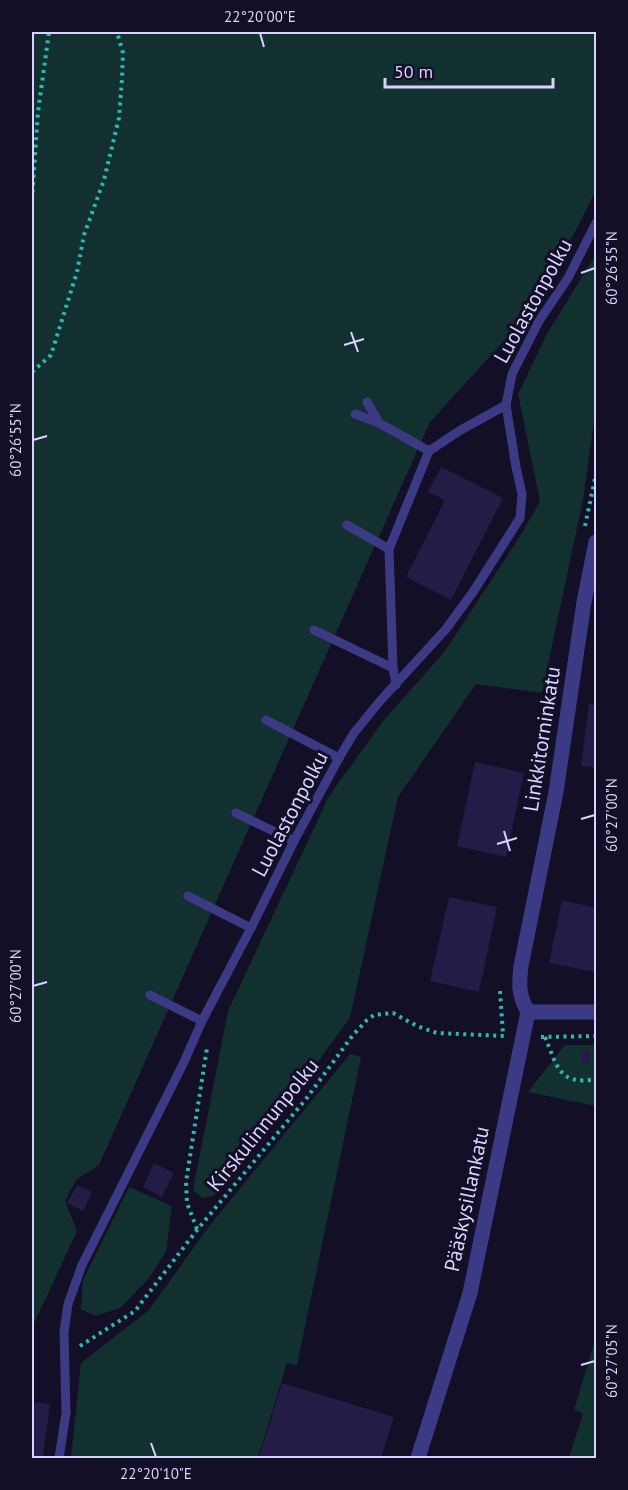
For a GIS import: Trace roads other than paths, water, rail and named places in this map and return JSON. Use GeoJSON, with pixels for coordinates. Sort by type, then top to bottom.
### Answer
{"type":"FeatureCollection","features":[{"type":"Feature","properties":{"kind":"street","name":"Linkkitorninkatu"},"geometry":{"type":"LineString","coordinates":[[528,1012],[520,999],[521,966],[556,792],[584,602],[597,542]]}},
{"type":"Feature","properties":{"kind":"street"},"geometry":{"type":"LineString","coordinates":[[528,1012],[597,1012]]}},
{"type":"Feature","properties":{"kind":"street","name":"Pääskysillankatu"},"geometry":{"type":"LineString","coordinates":[[418,1458],[470,1293],[528,1012]]}},
{"type":"Feature","properties":{"kind":"lane","name":"Luolastonpolku"},"geometry":{"type":"LineString","coordinates":[[59,1458],[66,1413],[64,1332],[68,1304],[82,1265],[184,1062],[202,1021],[339,758],[354,733],[380,701],[396,686],[453,620],[520,518],[522,494],[506,405],[512,374],[539,321],[568,278],[597,223]]}},
{"type":"Feature","properties":{"kind":"lane"},"geometry":{"type":"LineString","coordinates":[[367,402],[379,423]]}},
{"type":"Feature","properties":{"kind":"lane"},"geometry":{"type":"LineString","coordinates":[[396,686],[393,668],[389,549],[429,451],[506,405]]}},
{"type":"Feature","properties":{"kind":"lane"},"geometry":{"type":"LineString","coordinates":[[355,414],[379,423],[429,451]]}},
{"type":"Feature","properties":{"kind":"lane"},"geometry":{"type":"LineString","coordinates":[[347,525],[389,549]]}},
{"type":"Feature","properties":{"kind":"lane"},"geometry":{"type":"LineString","coordinates":[[314,630],[393,668]]}},
{"type":"Feature","properties":{"kind":"lane"},"geometry":{"type":"LineString","coordinates":[[266,720],[339,758]]}},
{"type":"Feature","properties":{"kind":"lane"},"geometry":{"type":"LineString","coordinates":[[236,813],[294,841]]}},
{"type":"Feature","properties":{"kind":"lane"},"geometry":{"type":"LineString","coordinates":[[188,896],[251,928]]}},
{"type":"Feature","properties":{"kind":"lane"},"geometry":{"type":"LineString","coordinates":[[150,995],[202,1021]]}}]}
